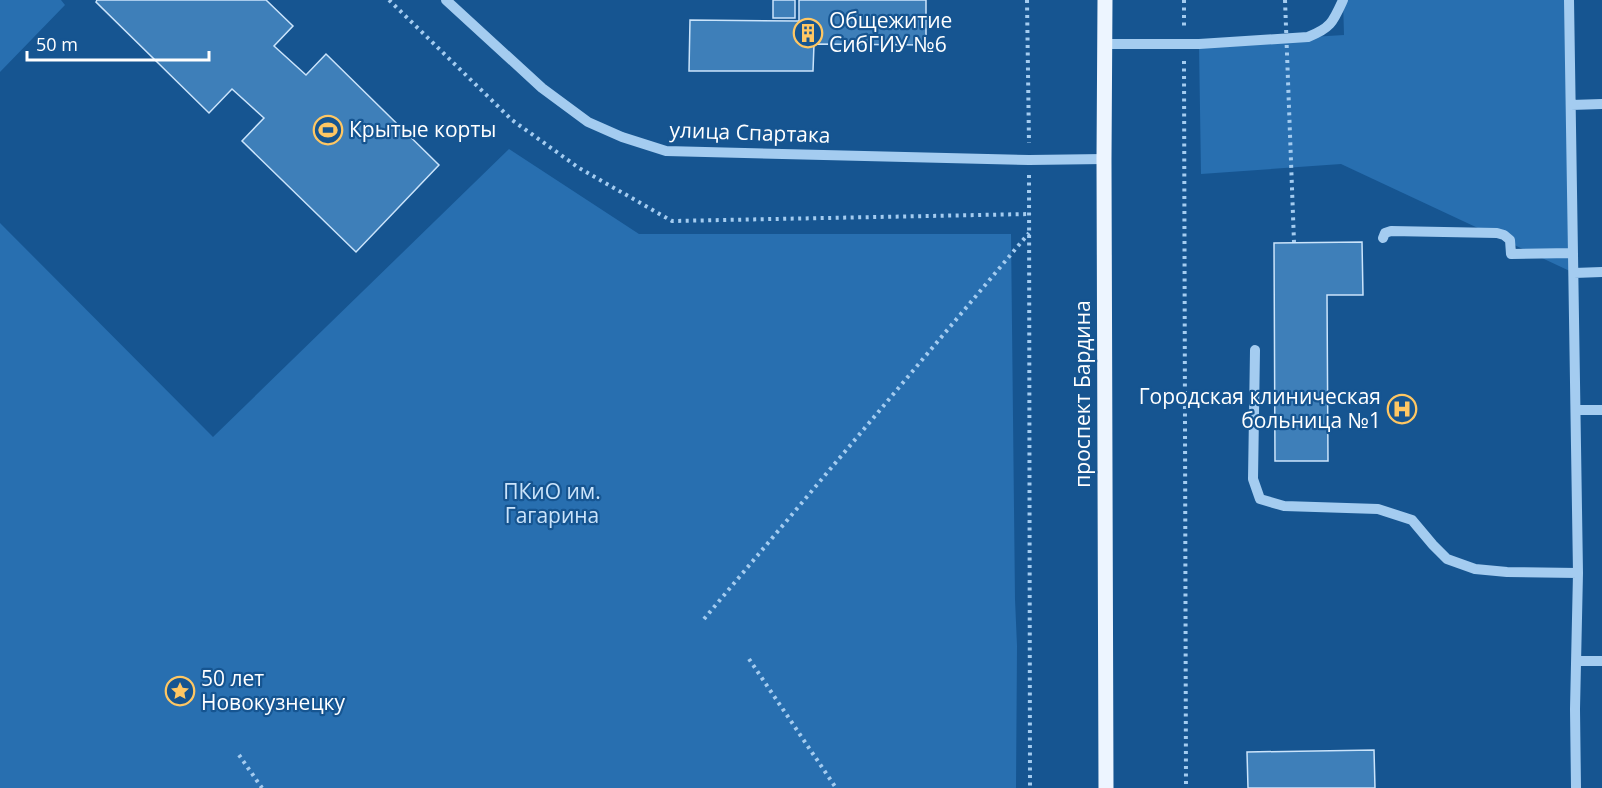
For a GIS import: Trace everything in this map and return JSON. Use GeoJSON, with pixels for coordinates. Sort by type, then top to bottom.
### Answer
{"type":"FeatureCollection","features":[{"type":"Feature","properties":{"kind":"main road","name":"проспект Бардина"},"geometry":{"type":"LineString","coordinates":[[1105,0],[1106,788]]}},
{"type":"Feature","properties":{"kind":"street","name":"улица Спартака"},"geometry":{"type":"LineString","coordinates":[[446,0],[542,88],[588,122],[622,137],[666,151],[1029,160],[1104,159]]}},
{"type":"Feature","properties":{"kind":"street"},"geometry":{"type":"LineString","coordinates":[[1104,44],[1184,44],[1308,37],[1325,30],[1336,16],[1343,0]]}},
{"type":"Feature","properties":{"kind":"street"},"geometry":{"type":"LineString","coordinates":[[1569,0],[1578,573],[1576,788]]}},
{"type":"Feature","properties":{"kind":"street"},"geometry":{"type":"LineString","coordinates":[[1571,105],[1602,105]]}},
{"type":"Feature","properties":{"kind":"street"},"geometry":{"type":"LineString","coordinates":[[1383,238],[1385,233],[1390,231],[1497,233],[1510,240],[1511,254],[1573,253]]}},
{"type":"Feature","properties":{"kind":"street"},"geometry":{"type":"LineString","coordinates":[[1574,273],[1602,272]]}},
{"type":"Feature","properties":{"kind":"street"},"geometry":{"type":"LineString","coordinates":[[1255,350],[1253,478],[1260,499],[1284,506],[1378,509],[1412,520],[1447,559],[1475,569],[1508,573],[1578,573]]}},
{"type":"Feature","properties":{"kind":"street"},"geometry":{"type":"LineString","coordinates":[[1576,410],[1602,410]]}},
{"type":"Feature","properties":{"kind":"street"},"geometry":{"type":"LineString","coordinates":[[1576,661],[1602,661]]}},
{"type":"Feature","properties":{"kind":"path"},"geometry":{"type":"LineString","coordinates":[[1028,0],[1030,788]]}},
{"type":"Feature","properties":{"kind":"path"},"geometry":{"type":"LineString","coordinates":[[1184,0],[1186,788]]}},
{"type":"Feature","properties":{"kind":"path"},"geometry":{"type":"LineString","coordinates":[[1285,0],[1294,242]]}},
{"type":"Feature","properties":{"kind":"path"},"geometry":{"type":"LineString","coordinates":[[704,619],[1029,232]]}},
{"type":"Feature","properties":{"kind":"path"},"geometry":{"type":"LineString","coordinates":[[749,659],[836,788]]}},
{"type":"Feature","properties":{"kind":"path"},"geometry":{"type":"LineString","coordinates":[[239,754],[262,788]]}},
{"type":"Feature","properties":{"kind":"green space"},"geometry":{"type":"Polygon","coordinates":[[[0,0],[61,0],[65,5],[0,72],[0,0]]]}},
{"type":"Feature","properties":{"kind":"green space"},"geometry":{"type":"Polygon","coordinates":[[[1343,0],[1569,0],[1574,273],[1341,164],[1201,174],[1199,44],[1344,35],[1343,0]]]}},
{"type":"Feature","properties":{"kind":"green space","name":"ПКиО им. Гагарина"},"geometry":{"type":"Polygon","coordinates":[[[509,149],[639,234],[1011,234],[1017,646],[1016,788],[0,788],[0,223],[213,437],[509,149]]]}},
{"type":"Feature","properties":{"kind":"building","name":"Крытые корты"},"geometry":{"type":"Polygon","coordinates":[[[97,0],[266,0],[293,26],[274,46],[306,75],[326,54],[439,165],[356,252],[242,141],[264,118],[232,89],[209,113],[96,2],[97,0]]]}},
{"type":"Feature","properties":{"kind":"building"},"geometry":{"type":"Polygon","coordinates":[[[773,0],[795,0],[795,18],[773,18],[773,0]]]}},
{"type":"Feature","properties":{"kind":"building","name":"Общежитие СибГИУ №6"},"geometry":{"type":"Polygon","coordinates":[[[799,0],[926,0],[926,45],[814,44],[813,71],[689,71],[690,20],[799,21],[799,0]]]}},
{"type":"Feature","properties":{"kind":"building"},"geometry":{"type":"Polygon","coordinates":[[[1362,242],[1363,295],[1327,295],[1328,461],[1275,461],[1274,243],[1362,242]]]}},
{"type":"Feature","properties":{"kind":"building"},"geometry":{"type":"Polygon","coordinates":[[[1374,750],[1375,788],[1248,788],[1247,752],[1374,750]]]}},
{"type":"Feature","properties":{"kind":"place","name":"Общежитие СибГИУ №6"},"geometry":{"type":"Point","coordinates":[808,33]}},
{"type":"Feature","properties":{"kind":"place","name":"Крытые корты"},"geometry":{"type":"Point","coordinates":[328,130]}},
{"type":"Feature","properties":{"kind":"place","name":"Городская клиническая больница №1"},"geometry":{"type":"Point","coordinates":[1402,409]}},
{"type":"Feature","properties":{"kind":"place","name":"50 лет Новокузнецку"},"geometry":{"type":"Point","coordinates":[180,691]}}]}
